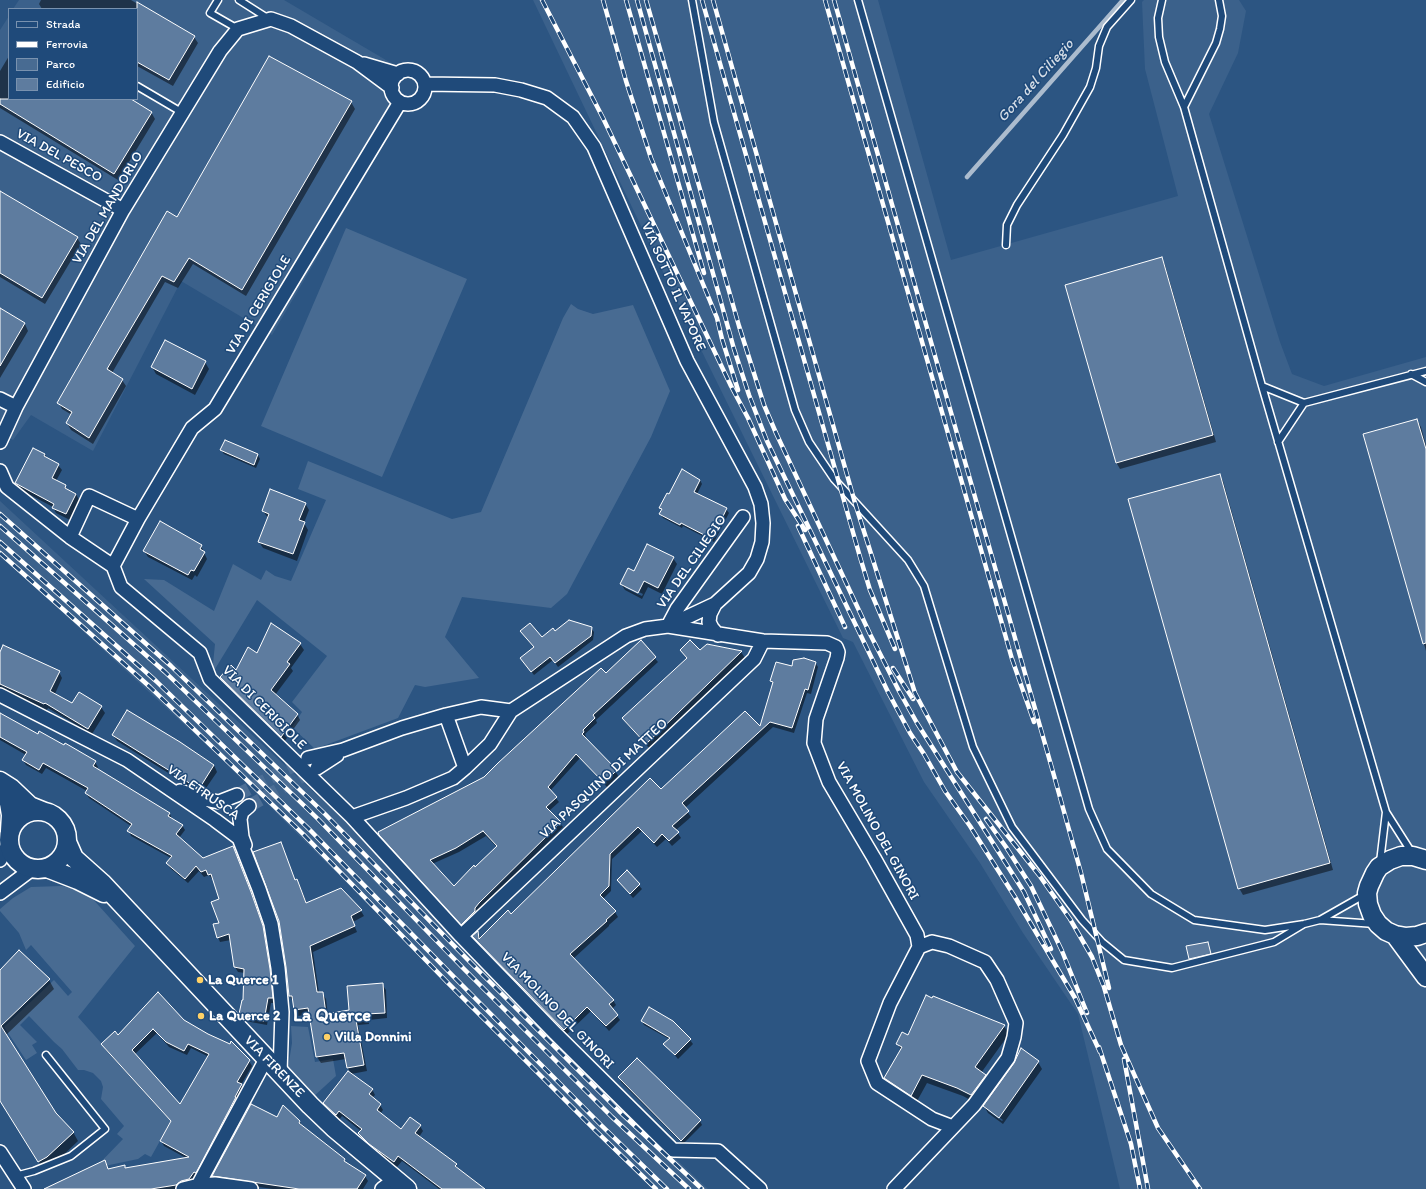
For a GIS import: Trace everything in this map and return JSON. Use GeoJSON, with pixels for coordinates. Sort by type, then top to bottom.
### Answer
{"type":"FeatureCollection","features":[{"type":"Feature","properties":{"kind":"main road","name":"VIA FIRENZE"},"geometry":{"type":"LineString","coordinates":[[0,781],[11,788],[30,806],[50,814],[57,819],[63,826],[67,842],[74,858],[102,883],[266,1059],[334,1128],[396,1186]]}},
{"type":"Feature","properties":{"kind":"main road","name":"VIA FIRENZE"},"geometry":{"type":"LineString","coordinates":[[0,785],[9,804],[11,815],[9,837],[11,852],[16,860],[23,866],[39,868],[78,880],[117,900]]}},
{"type":"Feature","properties":{"kind":"main road"},"geometry":{"type":"LineString","coordinates":[[9,837],[15,823],[22,816],[31,812],[50,814]]}},
{"type":"Feature","properties":{"kind":"main road"},"geometry":{"type":"LineString","coordinates":[[39,868],[54,864],[61,858],[65,851],[67,842]]}},
{"type":"Feature","properties":{"kind":"main road"},"geometry":{"type":"LineString","coordinates":[[1420,858],[1401,856],[1390,860],[1380,867],[1371,879],[1367,893],[1368,904],[1372,915],[1378,924],[1386,931],[1395,935],[1406,937],[1417,936],[1426,932]]}},
{"type":"Feature","properties":{"kind":"main road"},"geometry":{"type":"LineString","coordinates":[[1395,935],[1426,977]]}},
{"type":"Feature","properties":{"kind":"street"},"geometry":{"type":"LineString","coordinates":[[238,30],[271,20],[291,26],[357,62],[392,88]]}},
{"type":"Feature","properties":{"kind":"street","name":"VIA DEL MANDORLO"},"geometry":{"type":"LineString","coordinates":[[0,442],[16,407],[123,210],[220,52],[238,30]]}},
{"type":"Feature","properties":{"kind":"street"},"geometry":{"type":"LineString","coordinates":[[357,62],[398,74]]}},
{"type":"Feature","properties":{"kind":"street"},"geometry":{"type":"LineString","coordinates":[[413,71],[418,73],[425,84],[424,95],[413,104],[405,104],[400,102],[393,93],[392,88],[394,78],[402,72],[413,71]]}},
{"type":"Feature","properties":{"kind":"street","name":"VIA SOTTO IL VAPORE"},"geometry":{"type":"LineString","coordinates":[[425,84],[495,85],[521,90],[547,98],[573,117],[594,147],[687,361],[755,487],[761,504],[763,522],[762,542],[757,559],[749,574],[715,604],[668,626]]}},
{"type":"Feature","properties":{"kind":"street","name":"VIA DI CERIGIOLE"},"geometry":{"type":"LineString","coordinates":[[352,817],[210,679],[200,653],[121,586],[113,566],[138,519],[192,428],[215,409],[400,102]]}},
{"type":"Feature","properties":{"kind":"street","name":"VIA DEL PESCO"},"geometry":{"type":"LineString","coordinates":[[0,142],[123,210]]}},
{"type":"Feature","properties":{"kind":"street"},"geometry":{"type":"LineString","coordinates":[[0,399],[16,407]]}},
{"type":"Feature","properties":{"kind":"street"},"geometry":{"type":"LineString","coordinates":[[0,471],[7,488],[70,537],[113,566]]}},
{"type":"Feature","properties":{"kind":"street"},"geometry":{"type":"LineString","coordinates":[[70,537],[89,496],[138,519]]}},
{"type":"Feature","properties":{"kind":"street","name":"VIA DEL CILIEGIO"},"geometry":{"type":"LineString","coordinates":[[668,626],[677,609],[743,517]]}},
{"type":"Feature","properties":{"kind":"street"},"geometry":{"type":"LineString","coordinates":[[715,604],[710,614],[709,622],[718,635]]}},
{"type":"Feature","properties":{"kind":"street"},"geometry":{"type":"LineString","coordinates":[[352,817],[406,798],[453,778],[490,744],[510,711],[626,636],[645,629],[668,626],[763,641]]}},
{"type":"Feature","properties":{"kind":"street","name":"VIA MOLINO DEL GINORI"},"geometry":{"type":"LineString","coordinates":[[763,641],[827,643],[836,647],[838,652],[816,719],[814,743],[829,782],[917,935],[919,947]]}},
{"type":"Feature","properties":{"kind":"street","name":"VIA PASQUINO DI MATTEO"},"geometry":{"type":"LineString","coordinates":[[461,936],[754,659],[763,641]]}},
{"type":"Feature","properties":{"kind":"street","name":"VIA ETRUSCA"},"geometry":{"type":"LineString","coordinates":[[0,695],[127,760],[216,820],[239,838],[271,924],[278,968],[282,1012],[280,1072]]}},
{"type":"Feature","properties":{"kind":"street"},"geometry":{"type":"LineString","coordinates":[[308,758],[344,750],[402,728],[446,714],[481,707],[510,711]]}},
{"type":"Feature","properties":{"kind":"street"},"geometry":{"type":"LineString","coordinates":[[446,714],[465,768]]}},
{"type":"Feature","properties":{"kind":"street"},"geometry":{"type":"LineString","coordinates":[[317,768],[344,750]]}},
{"type":"Feature","properties":{"kind":"street"},"geometry":{"type":"LineString","coordinates":[[159,782],[184,793],[219,802],[237,796]]}},
{"type":"Feature","properties":{"kind":"street"},"geometry":{"type":"LineString","coordinates":[[249,806],[242,812],[240,819],[242,837],[259,889]]}},
{"type":"Feature","properties":{"kind":"street","name":"VIA MOLINO DEL GINORI"},"geometry":{"type":"LineString","coordinates":[[352,817],[461,936],[672,1150],[718,1151],[760,1189]]}},
{"type":"Feature","properties":{"kind":"street"},"geometry":{"type":"LineString","coordinates":[[0,860],[9,837]]}},
{"type":"Feature","properties":{"kind":"street"},"geometry":{"type":"LineString","coordinates":[[0,893],[39,868]]}},
{"type":"Feature","properties":{"kind":"street"},"geometry":{"type":"LineString","coordinates":[[894,1189],[974,1105],[1008,1058],[1014,1037],[1016,1023],[997,980],[985,962],[949,946],[932,942],[919,947],[890,1003],[868,1061],[877,1083],[932,1118],[953,1127]]}},
{"type":"Feature","properties":{"kind":"street"},"geometry":{"type":"LineString","coordinates":[[197,1187],[266,1059]]}},
{"type":"Feature","properties":{"kind":"street"},"geometry":{"type":"LineString","coordinates":[[0,1152],[24,1189]]}},
{"type":"Feature","properties":{"kind":"street"},"geometry":{"type":"LineString","coordinates":[[183,1189],[215,1184],[251,1189]]}},
{"type":"Feature","properties":{"kind":"lane"},"geometry":{"type":"LineString","coordinates":[[218,0],[210,13],[238,30]]}},
{"type":"Feature","properties":{"kind":"lane"},"geometry":{"type":"LineString","coordinates":[[239,0],[271,20]]}},
{"type":"Feature","properties":{"kind":"lane"},"geometry":{"type":"LineString","coordinates":[[692,0],[714,122],[795,410],[809,442],[834,479],[908,560],[924,586],[973,747],[1012,827],[1082,920],[1102,942],[1124,960],[1172,968],[1274,942],[1304,924]]}},
{"type":"Feature","properties":{"kind":"lane"},"geometry":{"type":"LineString","coordinates":[[858,0],[1089,809],[1107,849],[1151,894],[1194,920],[1265,930],[1304,924],[1320,920],[1367,893]]}},
{"type":"Feature","properties":{"kind":"lane"},"geometry":{"type":"LineString","coordinates":[[1006,245],[1007,224],[1063,135],[1090,87],[1096,68],[1099,46],[1107,27],[1131,0]]}},
{"type":"Feature","properties":{"kind":"lane"},"geometry":{"type":"LineString","coordinates":[[1162,0],[1158,18],[1159,37],[1165,62],[1184,107],[1278,442],[1386,812],[1420,858]]}},
{"type":"Feature","properties":{"kind":"lane"},"geometry":{"type":"LineString","coordinates":[[1184,107],[1216,43],[1222,16],[1219,0]]}},
{"type":"Feature","properties":{"kind":"lane"},"geometry":{"type":"LineString","coordinates":[[138,87],[183,113]]}},
{"type":"Feature","properties":{"kind":"lane"},"geometry":{"type":"LineString","coordinates":[[1262,386],[1304,403],[1426,371]]}},
{"type":"Feature","properties":{"kind":"lane"},"geometry":{"type":"LineString","coordinates":[[1410,374],[1426,382]]}},
{"type":"Feature","properties":{"kind":"lane"},"geometry":{"type":"LineString","coordinates":[[1278,442],[1304,403]]}},
{"type":"Feature","properties":{"kind":"lane"},"geometry":{"type":"LineString","coordinates":[[1380,867],[1386,812]]}},
{"type":"Feature","properties":{"kind":"lane"},"geometry":{"type":"LineString","coordinates":[[1320,920],[1378,924]]}},
{"type":"Feature","properties":{"kind":"lane"},"geometry":{"type":"LineString","coordinates":[[15,1176],[34,1171],[71,1156],[105,1129],[46,1055]]}},
{"type":"Feature","properties":{"kind":"shaded area"},"geometry":{"type":"Polygon","coordinates":[[[19,0],[284,0],[391,63],[399,118],[272,335],[181,281],[93,451],[31,415],[13,440],[0,431],[0,30],[8,18],[8,100],[138,100],[138,8],[14,8],[19,0]]]}},
{"type":"Feature","properties":{"kind":"shaded area"},"geometry":{"type":"Polygon","coordinates":[[[533,0],[878,0],[951,260],[1178,196],[1145,69],[1142,2],[1144,0],[1239,0],[1246,11],[1238,53],[1209,114],[1280,342],[1292,374],[1324,386],[1426,357],[1426,1189],[1120,1189],[1078,1014],[1023,933],[980,863],[924,782],[853,642],[843,638],[675,297],[533,0]]]}},
{"type":"Feature","properties":{"kind":"shaded area"},"geometry":{"type":"Polygon","coordinates":[[[0,501],[344,820],[499,983],[708,1189],[655,1189],[223,760],[0,555],[0,501]]]}},
{"type":"Feature","properties":{"kind":"green space"},"geometry":{"type":"Polygon","coordinates":[[[346,228],[467,279],[382,477],[261,426],[346,228]]]}},
{"type":"Feature","properties":{"kind":"green space"},"geometry":{"type":"Polygon","coordinates":[[[571,304],[578,309],[593,314],[633,305],[670,391],[651,437],[567,594],[551,608],[462,597],[445,637],[479,678],[425,687],[415,685],[398,718],[315,749],[292,727],[302,712],[292,702],[327,656],[257,600],[212,674],[215,644],[144,579],[164,580],[214,611],[233,564],[261,580],[266,570],[275,576],[291,581],[326,500],[298,489],[308,461],[452,519],[481,512],[563,318],[571,304]]]}},
{"type":"Feature","properties":{"kind":"green space"},"geometry":{"type":"Polygon","coordinates":[[[62,886],[79,890],[91,897],[135,946],[78,1017],[170,1120],[170,1123],[151,1157],[145,1154],[138,1159],[95,1168],[123,1139],[117,1134],[124,1126],[101,1099],[103,1087],[101,1081],[93,1073],[78,1070],[62,1049],[29,1016],[20,1025],[37,1042],[32,1045],[37,1053],[26,1060],[4,1027],[54,980],[68,996],[72,992],[31,945],[26,950],[19,933],[0,911],[0,909],[13,898],[31,887],[62,886]]]}},
{"type":"Feature","properties":{"kind":"green space"},"geometry":{"type":"Polygon","coordinates":[[[291,1026],[308,1027],[315,1062],[333,1059],[336,1076],[313,1097],[298,1083],[288,1068],[292,1043],[291,1026]]]}},
{"type":"Feature","properties":{"kind":"building"},"geometry":{"type":"Polygon","coordinates":[[[137,2],[195,36],[169,80],[138,63],[137,2]]]}},
{"type":"Feature","properties":{"kind":"building"},"geometry":{"type":"Polygon","coordinates":[[[269,56],[352,101],[242,290],[189,258],[174,282],[162,276],[107,369],[123,379],[89,438],[66,423],[72,412],[57,403],[167,211],[177,217],[269,56]]]}},
{"type":"Feature","properties":{"kind":"building"},"geometry":{"type":"Polygon","coordinates":[[[0,99],[133,100],[152,112],[114,174],[0,104],[0,99]]]}},
{"type":"Feature","properties":{"kind":"building"},"geometry":{"type":"Polygon","coordinates":[[[0,191],[78,237],[42,298],[0,273],[0,191]]]}},
{"type":"Feature","properties":{"kind":"building"},"geometry":{"type":"Polygon","coordinates":[[[1162,257],[1213,435],[1116,463],[1065,285],[1162,257]]]}},
{"type":"Feature","properties":{"kind":"building"},"geometry":{"type":"Polygon","coordinates":[[[0,308],[25,323],[0,366],[0,308]]]}},
{"type":"Feature","properties":{"kind":"building"},"geometry":{"type":"Polygon","coordinates":[[[165,340],[206,361],[192,389],[151,367],[165,340]]]}},
{"type":"Feature","properties":{"kind":"building"},"geometry":{"type":"Polygon","coordinates":[[[1417,419],[1426,449],[1426,643],[1423,644],[1363,434],[1417,419]]]}},
{"type":"Feature","properties":{"kind":"building"},"geometry":{"type":"Polygon","coordinates":[[[225,440],[258,454],[254,465],[220,450],[225,440]]]}},
{"type":"Feature","properties":{"kind":"building"},"geometry":{"type":"Polygon","coordinates":[[[33,448],[59,464],[52,478],[66,485],[65,488],[76,494],[66,514],[52,508],[54,504],[15,483],[33,448]]]}},
{"type":"Feature","properties":{"kind":"building"},"geometry":{"type":"Polygon","coordinates":[[[682,469],[700,480],[694,492],[727,508],[712,539],[681,523],[680,525],[659,514],[662,509],[659,508],[667,493],[669,494],[682,469]]]}},
{"type":"Feature","properties":{"kind":"building"},"geometry":{"type":"Polygon","coordinates":[[[1220,474],[1330,863],[1238,889],[1128,499],[1220,474]]]}},
{"type":"Feature","properties":{"kind":"building"},"geometry":{"type":"Polygon","coordinates":[[[270,489],[306,503],[299,520],[305,522],[293,554],[258,542],[269,514],[262,511],[270,489]]]}},
{"type":"Feature","properties":{"kind":"building"},"geometry":{"type":"Polygon","coordinates":[[[160,521],[202,545],[200,549],[205,552],[194,571],[191,570],[188,575],[143,551],[160,521]]]}},
{"type":"Feature","properties":{"kind":"building"},"geometry":{"type":"Polygon","coordinates":[[[647,544],[674,557],[658,588],[644,581],[638,593],[620,584],[628,568],[634,571],[647,544]]]}},
{"type":"Feature","properties":{"kind":"building"},"geometry":{"type":"Polygon","coordinates":[[[569,620],[592,627],[591,636],[555,663],[550,657],[531,672],[520,658],[534,647],[520,631],[530,623],[542,637],[553,628],[555,631],[569,620]]]}},
{"type":"Feature","properties":{"kind":"building"},"geometry":{"type":"Polygon","coordinates":[[[271,623],[301,643],[287,662],[290,664],[271,690],[298,714],[281,737],[220,677],[231,665],[236,670],[248,647],[257,653],[271,623]]]}},
{"type":"Feature","properties":{"kind":"building"},"geometry":{"type":"Polygon","coordinates":[[[641,640],[656,657],[593,715],[595,718],[583,730],[584,732],[582,734],[617,770],[604,783],[576,754],[548,787],[557,797],[546,807],[561,822],[479,903],[475,908],[475,911],[461,925],[379,835],[378,832],[484,777],[601,668],[606,673],[641,640]],[[483,831],[456,848],[430,860],[454,886],[474,865],[475,867],[497,846],[483,831]]]}},
{"type":"Feature","properties":{"kind":"building"},"geometry":{"type":"Polygon","coordinates":[[[690,640],[700,650],[707,644],[742,651],[646,744],[622,718],[687,658],[680,650],[690,640]]]}},
{"type":"Feature","properties":{"kind":"building"},"geometry":{"type":"Polygon","coordinates":[[[3,645],[60,671],[50,691],[72,703],[79,692],[102,706],[88,729],[45,703],[44,704],[0,684],[0,652],[3,645]]]}},
{"type":"Feature","properties":{"kind":"building"},"geometry":{"type":"Polygon","coordinates":[[[804,658],[816,662],[808,690],[805,689],[792,728],[770,722],[682,803],[689,811],[672,826],[679,832],[669,841],[662,834],[654,843],[638,827],[610,854],[609,886],[600,895],[616,911],[570,954],[614,1000],[609,1004],[618,1015],[606,1026],[587,1007],[564,1030],[472,936],[478,931],[479,939],[508,910],[511,914],[650,778],[661,789],[745,711],[760,726],[773,682],[770,681],[776,662],[792,666],[793,660],[804,658]]]}},
{"type":"Feature","properties":{"kind":"building"},"geometry":{"type":"Polygon","coordinates":[[[127,710],[180,742],[214,765],[199,789],[112,735],[127,710]]]}},
{"type":"Feature","properties":{"kind":"building"},"geometry":{"type":"Polygon","coordinates":[[[0,713],[38,734],[39,731],[64,745],[65,743],[96,761],[93,766],[170,813],[168,816],[183,825],[176,834],[203,858],[233,846],[263,926],[273,998],[268,998],[264,1021],[241,1016],[239,1014],[243,1000],[244,969],[234,967],[229,934],[217,938],[213,924],[219,923],[211,902],[219,899],[211,874],[208,875],[206,870],[201,872],[196,866],[185,879],[166,863],[172,856],[127,831],[132,824],[85,793],[88,788],[43,763],[39,770],[22,760],[27,752],[0,737],[0,713]]]}},
{"type":"Feature","properties":{"kind":"building"},"geometry":{"type":"Polygon","coordinates":[[[281,842],[295,880],[297,879],[306,903],[341,888],[362,910],[351,916],[355,926],[310,946],[317,992],[323,992],[326,1014],[349,1010],[347,986],[383,983],[385,1013],[366,1014],[367,1019],[356,1020],[364,1065],[347,1068],[344,1053],[316,1057],[308,1008],[294,1010],[292,996],[289,996],[279,921],[253,852],[281,842]]]}},
{"type":"Feature","properties":{"kind":"building"},"geometry":{"type":"Polygon","coordinates":[[[627,870],[640,884],[630,894],[617,880],[627,870]]]}},
{"type":"Feature","properties":{"kind":"building"},"geometry":{"type":"Polygon","coordinates":[[[1208,942],[1211,954],[1189,959],[1186,946],[1208,942]]]}},
{"type":"Feature","properties":{"kind":"building"},"geometry":{"type":"Polygon","coordinates":[[[19,950],[50,979],[1,1026],[56,1113],[74,1132],[47,1157],[38,1162],[0,1101],[0,970],[19,950]]]}},
{"type":"Feature","properties":{"kind":"building"},"geometry":{"type":"Polygon","coordinates":[[[158,992],[184,1020],[208,1034],[230,1044],[231,1041],[250,1060],[237,1082],[242,1084],[236,1097],[196,1173],[194,1172],[189,1179],[181,1181],[176,1185],[151,1189],[44,1189],[105,1160],[108,1169],[125,1165],[125,1168],[189,1157],[160,1141],[171,1121],[101,1044],[115,1031],[118,1035],[158,992]],[[153,1029],[132,1050],[180,1104],[209,1054],[188,1044],[184,1051],[166,1042],[153,1029]]]}},
{"type":"Feature","properties":{"kind":"building"},"geometry":{"type":"Polygon","coordinates":[[[926,995],[932,998],[933,996],[1005,1025],[975,1067],[986,1075],[971,1095],[922,1075],[911,1096],[884,1078],[902,1047],[896,1044],[902,1032],[908,1035],[926,995]]]}},
{"type":"Feature","properties":{"kind":"building"},"geometry":{"type":"Polygon","coordinates":[[[649,1007],[673,1021],[691,1039],[675,1055],[663,1044],[670,1038],[641,1021],[649,1007]]]}},
{"type":"Feature","properties":{"kind":"building"},"geometry":{"type":"Polygon","coordinates":[[[1021,1048],[1039,1061],[999,1118],[983,1106],[1014,1063],[1021,1048]]]}},
{"type":"Feature","properties":{"kind":"building"},"geometry":{"type":"Polygon","coordinates":[[[637,1058],[701,1120],[681,1141],[618,1077],[637,1058]]]}},
{"type":"Feature","properties":{"kind":"building"},"geometry":{"type":"Polygon","coordinates":[[[348,1071],[373,1089],[369,1094],[381,1104],[377,1110],[401,1129],[410,1117],[421,1125],[415,1133],[457,1164],[455,1166],[485,1189],[442,1189],[398,1156],[394,1162],[369,1144],[358,1133],[362,1129],[339,1111],[336,1115],[323,1103],[348,1071]]]}},
{"type":"Feature","properties":{"kind":"building"},"geometry":{"type":"Polygon","coordinates":[[[251,1104],[277,1117],[283,1105],[300,1121],[299,1123],[345,1159],[344,1161],[366,1175],[357,1189],[299,1189],[212,1176],[251,1104]]]}},
{"type":"Feature","properties":{"kind":"waterway","name":"Gora del Ciliegio"},"geometry":{"type":"LineString","coordinates":[[967,177],[1123,0]]}},
{"type":"Feature","properties":{"kind":"tunnel"},"geometry":{"type":"LineString","coordinates":[[237,795],[306,759]]}},
{"type":"Feature","properties":{"kind":"tunnel"},"geometry":{"type":"LineString","coordinates":[[249,806],[317,768]]}},
{"type":"Feature","properties":{"kind":"railway"},"geometry":{"type":"LineString","coordinates":[[542,0],[603,118],[731,386],[748,418],[785,499],[805,530]]}},
{"type":"Feature","properties":{"kind":"railway"},"geometry":{"type":"LineString","coordinates":[[603,0],[626,81],[651,158],[717,318],[738,390]]}},
{"type":"Feature","properties":{"kind":"railway"},"geometry":{"type":"LineString","coordinates":[[626,0],[704,273]]}},
{"type":"Feature","properties":{"kind":"railway"},"geometry":{"type":"LineString","coordinates":[[637,0],[734,349],[749,395],[767,441],[888,692],[910,733],[945,791],[970,826],[1015,897],[1075,998],[1100,1052]]}},
{"type":"Feature","properties":{"kind":"railway"},"geometry":{"type":"LineString","coordinates":[[646,0],[739,326],[764,405],[870,634],[899,691],[917,723],[1024,892],[1051,949]]}},
{"type":"Feature","properties":{"kind":"railway"},"geometry":{"type":"LineString","coordinates":[[702,0],[860,557],[870,590],[895,649]]}},
{"type":"Feature","properties":{"kind":"railway"},"geometry":{"type":"LineString","coordinates":[[713,0],[855,503],[915,693],[957,772],[1039,875],[1070,919],[1092,957],[1104,987],[1121,1045],[1158,1128],[1200,1189]]}},
{"type":"Feature","properties":{"kind":"railway"},"geometry":{"type":"LineString","coordinates":[[825,0],[1012,659],[1034,722]]}},
{"type":"Feature","properties":{"kind":"railway"},"geometry":{"type":"LineString","coordinates":[[834,0],[1053,772],[1081,873],[1109,988]]}},
{"type":"Feature","properties":{"kind":"railway"},"geometry":{"type":"LineString","coordinates":[[0,514],[171,666],[325,814],[619,1111],[702,1189]]}},
{"type":"Feature","properties":{"kind":"railway"},"geometry":{"type":"LineString","coordinates":[[0,526],[165,672],[318,819],[464,969],[612,1117],[689,1189]]}},
{"type":"Feature","properties":{"kind":"railway"},"geometry":{"type":"LineString","coordinates":[[798,526],[845,627]]}},
{"type":"Feature","properties":{"kind":"railway"},"geometry":{"type":"LineString","coordinates":[[0,542],[156,681],[308,828],[602,1126],[667,1189]]}},
{"type":"Feature","properties":{"kind":"railway"},"geometry":{"type":"LineString","coordinates":[[0,553],[150,687],[303,834],[448,983],[656,1189]]}},
{"type":"Feature","properties":{"kind":"railway"},"geometry":{"type":"LineString","coordinates":[[893,668],[913,699]]}},
{"type":"Feature","properties":{"kind":"railway"},"geometry":{"type":"LineString","coordinates":[[986,819],[1031,886],[1062,951],[1087,1013]]}},
{"type":"Feature","properties":{"kind":"railway"},"geometry":{"type":"LineString","coordinates":[[1099,1047],[1131,1144],[1140,1189]]}},
{"type":"Feature","properties":{"kind":"railway"},"geometry":{"type":"LineString","coordinates":[[1124,1059],[1148,1189]]}},
{"type":"Feature","properties":{"kind":"place","name":"La Querce 1"},"geometry":{"type":"Point","coordinates":[200,980]}},
{"type":"Feature","properties":{"kind":"place","name":"La Querce 2"},"geometry":{"type":"Point","coordinates":[201,1016]}},
{"type":"Feature","properties":{"kind":"place","name":"Villa Donnini"},"geometry":{"type":"Point","coordinates":[327,1037]}},
{"type":"Feature","properties":{"kind":"district","name":"La Querce"},"geometry":{"type":"Point","coordinates":[332,1016]}}]}
